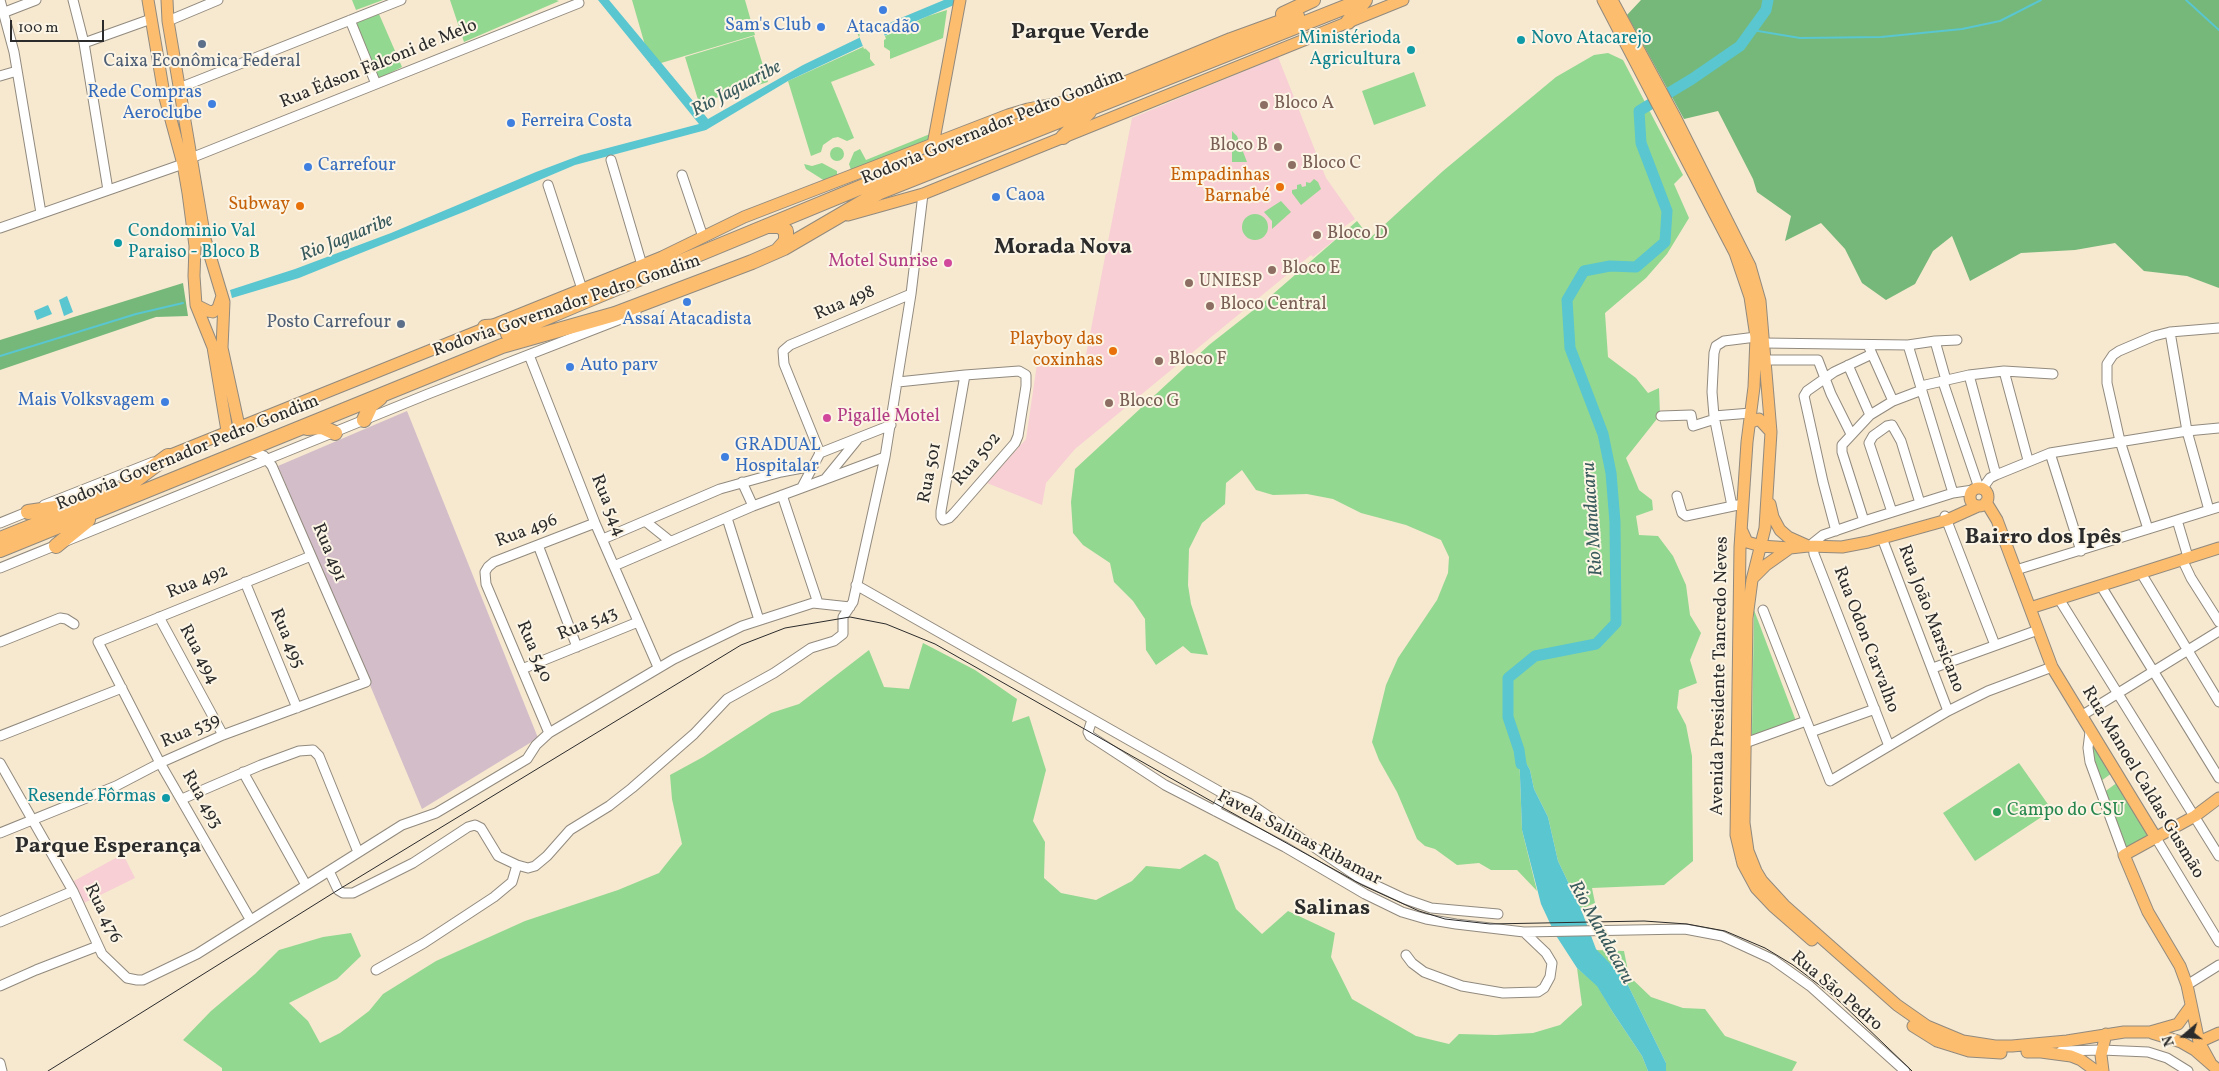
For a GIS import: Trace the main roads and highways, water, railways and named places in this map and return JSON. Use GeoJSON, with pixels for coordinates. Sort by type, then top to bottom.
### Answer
{"type":"FeatureCollection","features":[{"type":"Feature","properties":{"kind":"highway"},"geometry":{"type":"LineString","coordinates":[[1231,40],[1313,0]]}},
{"type":"Feature","properties":{"kind":"highway","name":"Rodovia Governador Pedro Gondim"},"geometry":{"type":"LineString","coordinates":[[0,539],[94,507],[248,450],[523,338],[615,314],[777,251],[837,219],[859,203],[880,192],[1094,102],[1231,40],[1338,0]]}},
{"type":"Feature","properties":{"kind":"highway"},"geometry":{"type":"LineString","coordinates":[[1348,22],[1364,0]]}},
{"type":"Feature","properties":{"kind":"highway","name":"Rodovia Governador Pedro Gondim"},"geometry":{"type":"LineString","coordinates":[[0,550],[94,507],[122,490],[534,324],[767,226],[1364,0]]}},
{"type":"Feature","properties":{"kind":"highway"},"geometry":{"type":"LineString","coordinates":[[1063,138],[1094,102]]}},
{"type":"Feature","properties":{"kind":"highway"},"geometry":{"type":"LineString","coordinates":[[767,226],[780,226],[786,231],[786,241],[777,251]]}},
{"type":"Feature","properties":{"kind":"highway"},"geometry":{"type":"LineString","coordinates":[[628,283],[623,291],[622,298],[627,304],[636,306]]}},
{"type":"Feature","properties":{"kind":"highway"},"geometry":{"type":"LineString","coordinates":[[485,327],[534,324]]}},
{"type":"Feature","properties":{"kind":"highway"},"geometry":{"type":"LineString","coordinates":[[364,420],[371,405],[391,391]]}},
{"type":"Feature","properties":{"kind":"highway"},"geometry":{"type":"LineString","coordinates":[[302,428],[322,427],[335,433]]}},
{"type":"Feature","properties":{"kind":"highway"},"geometry":{"type":"LineString","coordinates":[[122,490],[168,456]]}},
{"type":"Feature","properties":{"kind":"highway"},"geometry":{"type":"LineString","coordinates":[[28,512],[94,507]]}},
{"type":"Feature","properties":{"kind":"highway"},"geometry":{"type":"LineString","coordinates":[[56,546],[94,507]]}},
{"type":"Feature","properties":{"kind":"main road"},"geometry":{"type":"LineString","coordinates":[[148,0],[164,94],[187,161],[205,239],[225,310],[222,348],[239,426]]}},
{"type":"Feature","properties":{"kind":"main road"},"geometry":{"type":"LineString","coordinates":[[167,0],[168,21],[179,88],[195,238],[194,276],[196,305],[213,347],[227,431]]}},
{"type":"Feature","properties":{"kind":"main road"},"geometry":{"type":"LineString","coordinates":[[837,219],[923,194],[1403,0]]}},
{"type":"Feature","properties":{"kind":"main road","name":"Avenida Presidente Tancredo Neves"},"geometry":{"type":"LineString","coordinates":[[1603,0],[1655,88]]}},
{"type":"Feature","properties":{"kind":"main road","name":"Avenida Presidente Tancredo Neves"},"geometry":{"type":"LineString","coordinates":[[1612,0],[1670,117],[1750,266],[1760,301],[1760,340],[1738,506],[1741,529],[1735,810],[1738,850],[1749,877],[1773,906],[1905,1020],[1937,1041],[1969,1051],[1993,1054],[2041,1052],[2070,1056],[2081,1060],[2096,1071]]}},
{"type":"Feature","properties":{"kind":"main road"},"geometry":{"type":"LineString","coordinates":[[933,145],[960,3]]}},
{"type":"Feature","properties":{"kind":"main road"},"geometry":{"type":"LineString","coordinates":[[168,456],[642,265],[744,217],[1028,109],[1094,102]]}},
{"type":"Feature","properties":{"kind":"main road"},"geometry":{"type":"LineString","coordinates":[[196,305],[213,312],[218,308],[222,296]]}},
{"type":"Feature","properties":{"kind":"main road","name":"Avenida Presidente Tancredo Neves"},"geometry":{"type":"LineString","coordinates":[[1760,340],[1765,360],[1771,432],[1765,528],[1752,580],[1746,618],[1745,837],[1752,863],[1762,881],[1784,905],[1905,1011],[1927,1026],[1962,1041],[1995,1046],[2067,1041],[2106,1034],[2150,1032],[2178,1024],[2191,1006]]}},
{"type":"Feature","properties":{"kind":"main road"},"geometry":{"type":"LineString","coordinates":[[1749,426],[1754,420],[1759,419],[1771,432]]}},
{"type":"Feature","properties":{"kind":"main road"},"geometry":{"type":"LineString","coordinates":[[1768,495],[1773,517],[1780,530],[1788,537],[1811,546]]}},
{"type":"Feature","properties":{"kind":"main road","name":"Rua Manoel Caldas Gusmão"},"geometry":{"type":"LineString","coordinates":[[1811,546],[1842,548],[1882,538],[1944,519],[1978,495],[1993,512],[2052,667],[2156,838]]}},
{"type":"Feature","properties":{"kind":"main road"},"geometry":{"type":"LineString","coordinates":[[1741,529],[1747,542],[1761,546],[1790,548],[1811,546]]}},
{"type":"Feature","properties":{"kind":"main road"},"geometry":{"type":"LineString","coordinates":[[1752,580],[1766,565],[1790,548]]}},
{"type":"Feature","properties":{"kind":"main road"},"geometry":{"type":"LineString","coordinates":[[2030,608],[2219,548]]}},
{"type":"Feature","properties":{"kind":"main road"},"geometry":{"type":"LineString","coordinates":[[2219,798],[2195,816],[2124,855],[2148,912],[2180,966],[2187,986],[2199,1042],[2211,1066],[2219,1071]]}},
{"type":"Feature","properties":{"kind":"main road","name":"Avenida Presidente Tancredo Neves"},"geometry":{"type":"LineString","coordinates":[[2150,1032],[2181,1042],[2195,1050],[2211,1066]]}},
{"type":"Feature","properties":{"kind":"main road"},"geometry":{"type":"LineString","coordinates":[[2199,1042],[2219,1033]]}},
{"type":"Feature","properties":{"kind":"main road"},"geometry":{"type":"LineString","coordinates":[[2103,1071],[2102,1050],[2106,1034]]}},
{"type":"Feature","properties":{"kind":"water"},"geometry":{"type":"Polygon","coordinates":[[[598,0],[609,0],[708,119],[803,65],[896,20],[944,0],[966,0],[914,22],[788,81],[706,130],[575,165],[299,278],[232,298],[230,290],[295,269],[391,233],[581,155],[699,124],[598,0]]]}},
{"type":"Feature","properties":{"kind":"water"},"geometry":{"type":"Polygon","coordinates":[[[67,296],[73,312],[64,316],[59,300],[67,296]]]}},
{"type":"Feature","properties":{"kind":"water"},"geometry":{"type":"Polygon","coordinates":[[[48,305],[52,314],[37,320],[34,311],[48,305]]]}},
{"type":"Feature","properties":{"kind":"water","name":"Rio Mandacaru"},"geometry":{"type":"Polygon","coordinates":[[[1519,750],[1530,770],[1534,789],[1548,817],[1558,861],[1581,909],[1596,949],[1625,979],[1666,1063],[1666,1071],[1648,1071],[1642,1056],[1597,986],[1577,968],[1555,934],[1541,904],[1522,830],[1519,750]]]}},
{"type":"Feature","properties":{"kind":"waterway","name":"Rio Mandacaru"},"geometry":{"type":"LineString","coordinates":[[1521,764],[1519,750],[1508,717],[1508,678],[1535,656],[1596,644],[1616,623],[1615,522],[1611,473],[1603,434],[1570,348],[1567,300],[1584,271],[1610,266],[1636,267],[1665,242],[1667,211],[1641,143],[1639,111],[1692,79],[1740,46],[1766,10],[1768,0]]}},
{"type":"Feature","properties":{"kind":"waterway"},"geometry":{"type":"LineString","coordinates":[[1752,30],[1800,38],[1881,37],[1962,29],[2000,21],[2041,0]]}},
{"type":"Feature","properties":{"kind":"waterway"},"geometry":{"type":"LineString","coordinates":[[2186,0],[2219,30]]}},
{"type":"Feature","properties":{"kind":"waterway"},"geometry":{"type":"LineString","coordinates":[[0,356],[136,314],[183,303]]}},
{"type":"Feature","properties":{"kind":"tram line"},"geometry":{"type":"LineString","coordinates":[[48,1071],[338,890],[741,645],[785,628],[850,617],[886,624],[935,644],[1362,885],[1419,911],[1445,919],[1490,924],[1644,921],[1687,924],[1725,931],[1765,948],[1793,965],[1835,997],[1912,1071]]}},
{"type":"Feature","properties":{"kind":"place","name":"Atacadão"},"geometry":{"type":"Point","coordinates":[883,10]}},
{"type":"Feature","properties":{"kind":"place","name":"Sam's Club"},"geometry":{"type":"Point","coordinates":[821,27]}},
{"type":"Feature","properties":{"kind":"place","name":"Novo Atacarejo"},"geometry":{"type":"Point","coordinates":[1521,40]}},
{"type":"Feature","properties":{"kind":"place","name":"Caixa Econômica Federal"},"geometry":{"type":"Point","coordinates":[202,44]}},
{"type":"Feature","properties":{"kind":"place","name":"Ministérioda Agricultura"},"geometry":{"type":"Point","coordinates":[1411,50]}},
{"type":"Feature","properties":{"kind":"place","name":"Rede Compras Aeroclube"},"geometry":{"type":"Point","coordinates":[212,104]}},
{"type":"Feature","properties":{"kind":"place","name":"Bloco A"},"geometry":{"type":"Point","coordinates":[1264,105]}},
{"type":"Feature","properties":{"kind":"place","name":"Ferreira Costa"},"geometry":{"type":"Point","coordinates":[511,123]}},
{"type":"Feature","properties":{"kind":"place","name":"Bloco B"},"geometry":{"type":"Point","coordinates":[1278,147]}},
{"type":"Feature","properties":{"kind":"place","name":"Bloco C"},"geometry":{"type":"Point","coordinates":[1292,165]}},
{"type":"Feature","properties":{"kind":"place","name":"Carrefour"},"geometry":{"type":"Point","coordinates":[308,167]}},
{"type":"Feature","properties":{"kind":"place","name":"Empadinhas Barnabé"},"geometry":{"type":"Point","coordinates":[1280,187]}},
{"type":"Feature","properties":{"kind":"place","name":"Caoa"},"geometry":{"type":"Point","coordinates":[996,197]}},
{"type":"Feature","properties":{"kind":"place","name":"Subway"},"geometry":{"type":"Point","coordinates":[300,206]}},
{"type":"Feature","properties":{"kind":"place","name":"Bloco D"},"geometry":{"type":"Point","coordinates":[1317,235]}},
{"type":"Feature","properties":{"kind":"place","name":"Condominio Val Paraiso - Bloco B"},"geometry":{"type":"Point","coordinates":[118,243]}},
{"type":"Feature","properties":{"kind":"place","name":"Motel Sunrise"},"geometry":{"type":"Point","coordinates":[948,263]}},
{"type":"Feature","properties":{"kind":"place","name":"Bloco E"},"geometry":{"type":"Point","coordinates":[1272,270]}},
{"type":"Feature","properties":{"kind":"place","name":"UNIESP"},"geometry":{"type":"Point","coordinates":[1189,283]}},
{"type":"Feature","properties":{"kind":"place","name":"Assaí Atacadista"},"geometry":{"type":"Point","coordinates":[687,302]}},
{"type":"Feature","properties":{"kind":"place","name":"Bloco Central"},"geometry":{"type":"Point","coordinates":[1210,306]}},
{"type":"Feature","properties":{"kind":"place","name":"Posto Carrefour"},"geometry":{"type":"Point","coordinates":[401,324]}},
{"type":"Feature","properties":{"kind":"place","name":"Playboy das coxinhas"},"geometry":{"type":"Point","coordinates":[1113,351]}},
{"type":"Feature","properties":{"kind":"place","name":"Bloco F"},"geometry":{"type":"Point","coordinates":[1159,361]}},
{"type":"Feature","properties":{"kind":"place","name":"Auto parv"},"geometry":{"type":"Point","coordinates":[570,367]}},
{"type":"Feature","properties":{"kind":"place","name":"Mais Volksvagem"},"geometry":{"type":"Point","coordinates":[165,402]}},
{"type":"Feature","properties":{"kind":"place","name":"Bloco G"},"geometry":{"type":"Point","coordinates":[1109,403]}},
{"type":"Feature","properties":{"kind":"place","name":"Pigalle Motel"},"geometry":{"type":"Point","coordinates":[827,418]}},
{"type":"Feature","properties":{"kind":"place","name":"GRADUAL Hospitalar"},"geometry":{"type":"Point","coordinates":[725,457]}},
{"type":"Feature","properties":{"kind":"place","name":"Resende Fôrmas"},"geometry":{"type":"Point","coordinates":[166,798]}},
{"type":"Feature","properties":{"kind":"place","name":"Campo do CSU"},"geometry":{"type":"Point","coordinates":[1997,812]}},
{"type":"Feature","properties":{"kind":"district","name":"Parque Verde"},"geometry":{"type":"Point","coordinates":[1080,34]}},
{"type":"Feature","properties":{"kind":"district","name":"Morada Nova"},"geometry":{"type":"Point","coordinates":[1063,249]}},
{"type":"Feature","properties":{"kind":"district","name":"Bairro dos Ipês"},"geometry":{"type":"Point","coordinates":[2043,539]}},
{"type":"Feature","properties":{"kind":"district","name":"Parque Esperança"},"geometry":{"type":"Point","coordinates":[108,848]}},
{"type":"Feature","properties":{"kind":"district","name":"Salinas"},"geometry":{"type":"Point","coordinates":[1332,910]}},
{"type":"Feature","properties":{"kind":"water label","name":"Rio Jaguaribe"},"geometry":{"type":"Point","coordinates":[737,90]}},
{"type":"Feature","properties":{"kind":"water label","name":"Rio Jaguaribe"},"geometry":{"type":"Point","coordinates":[347,239]}}]}
